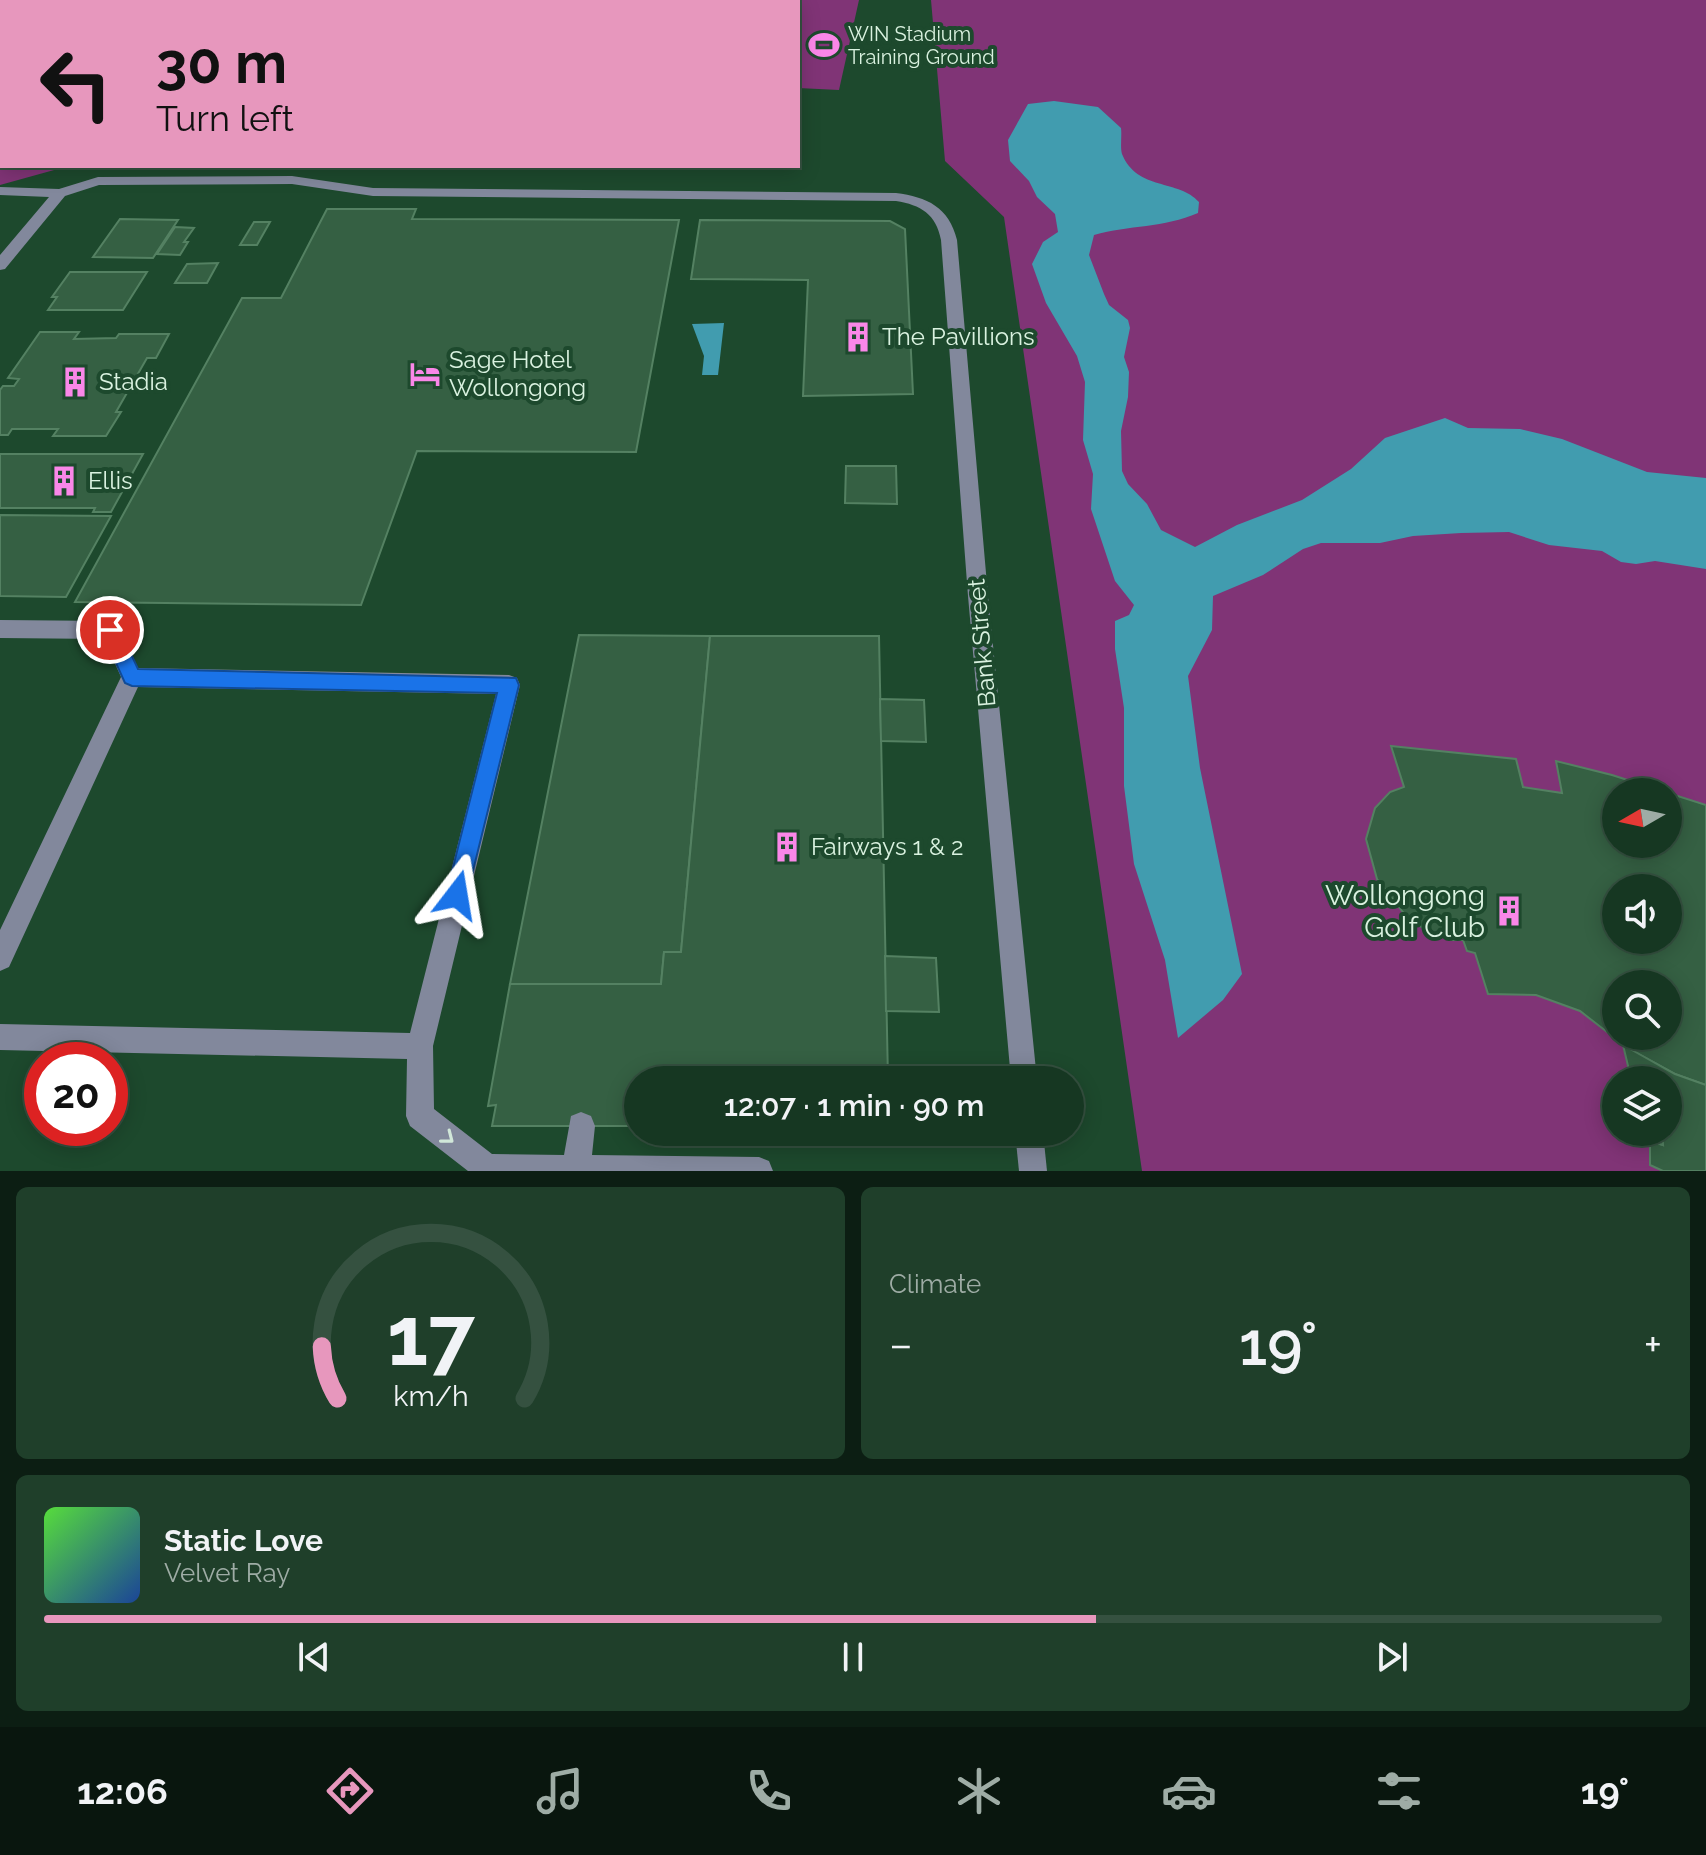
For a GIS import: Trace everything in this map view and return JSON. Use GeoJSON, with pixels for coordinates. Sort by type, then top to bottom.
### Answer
{"type":"FeatureCollection","features":[{"type":"Feature","properties":{"kind":"street","name":"Bank Street"},"geometry":{"type":"LineString","coordinates":[[60,193],[98,181],[292,180],[373,192],[896,197],[912,199],[936,209],[948,227],[979,611],[1023,1066]]}},
{"type":"Feature","properties":{"kind":"street"},"geometry":{"type":"LineString","coordinates":[[0,191],[60,193]]}},
{"type":"Feature","properties":{"kind":"street"},"geometry":{"type":"LineString","coordinates":[[0,265],[60,193]]}},
{"type":"Feature","properties":{"kind":"street"},"geometry":{"type":"LineString","coordinates":[[0,238],[21,238]]}},
{"type":"Feature","properties":{"kind":"street"},"geometry":{"type":"LineString","coordinates":[[0,629],[110,630],[132,677]]}},
{"type":"Feature","properties":{"kind":"street"},"geometry":{"type":"LineString","coordinates":[[0,958],[132,677]]}},
{"type":"Feature","properties":{"kind":"street"},"geometry":{"type":"LineString","coordinates":[[132,677],[509,685],[420,1046],[420,1116],[487,1168],[759,1171]]}},
{"type":"Feature","properties":{"kind":"street"},"geometry":{"type":"LineString","coordinates":[[0,1037],[420,1046]]}},
{"type":"Feature","properties":{"kind":"street"},"geometry":{"type":"LineString","coordinates":[[576,1169],[581,1126]]}},
{"type":"Feature","properties":{"kind":"street"},"geometry":{"type":"LineString","coordinates":[[1030,1146],[1033,1171]]}},
{"type":"Feature","properties":{"kind":"shaded area","name":"WIN Stadium Training Ground"},"geometry":{"type":"Polygon","coordinates":[[[800,0],[859,0],[839,90],[800,88],[800,0]]]}},
{"type":"Feature","properties":{"kind":"shaded area","name":"Wollongong Golf Club"},"geometry":{"type":"Polygon","coordinates":[[[931,0],[1706,0],[1706,1171],[1142,1171],[1004,217],[945,161],[931,0]]]}},
{"type":"Feature","properties":{"kind":"shaded area"},"geometry":{"type":"Polygon","coordinates":[[[0,168],[61,168],[0,185],[0,168]]]}},
{"type":"Feature","properties":{"kind":"water"},"geometry":{"type":"Polygon","coordinates":[[[1054,101],[1098,107],[1121,128],[1122,154],[1129,166],[1138,174],[1181,190],[1199,202],[1198,213],[1185,218],[1094,235],[1089,255],[1109,305],[1128,320],[1130,328],[1124,357],[1129,372],[1121,431],[1122,471],[1128,484],[1147,504],[1161,530],[1195,547],[1237,525],[1302,500],[1351,469],[1385,438],[1445,418],[1468,428],[1520,429],[1562,439],[1647,472],[1706,478],[1706,569],[1655,561],[1636,564],[1621,562],[1602,551],[1549,545],[1509,532],[1461,533],[1413,536],[1380,543],[1321,543],[1303,549],[1263,575],[1213,596],[1212,630],[1188,676],[1200,768],[1242,974],[1223,1000],[1178,1038],[1165,960],[1134,864],[1124,786],[1124,708],[1115,649],[1115,621],[1129,615],[1134,605],[1115,581],[1091,509],[1093,474],[1083,440],[1085,382],[1077,356],[1046,303],[1032,264],[1043,242],[1058,232],[1055,214],[1037,197],[1029,181],[1010,161],[1008,140],[1028,104],[1054,101]]]}},
{"type":"Feature","properties":{"kind":"water"},"geometry":{"type":"Polygon","coordinates":[[[724,323],[718,375],[702,375],[704,356],[692,324],[724,323]]]}},
{"type":"Feature","properties":{"kind":"building","name":"Sage Hotel Wollongong"},"geometry":{"type":"Polygon","coordinates":[[[327,209],[416,209],[412,219],[679,220],[636,452],[417,451],[361,605],[75,602],[242,298],[281,298],[327,209]]]}},
{"type":"Feature","properties":{"kind":"building"},"geometry":{"type":"Polygon","coordinates":[[[120,219],[178,220],[153,258],[93,257],[120,219]]]}},
{"type":"Feature","properties":{"kind":"building","name":"The Pavillions"},"geometry":{"type":"Polygon","coordinates":[[[700,220],[890,221],[905,229],[913,394],[803,396],[808,280],[691,279],[700,220]]]}},
{"type":"Feature","properties":{"kind":"building"},"geometry":{"type":"Polygon","coordinates":[[[254,222],[270,222],[257,245],[240,245],[254,222]]]}},
{"type":"Feature","properties":{"kind":"building"},"geometry":{"type":"Polygon","coordinates":[[[175,227],[194,228],[184,242],[188,242],[180,255],[157,254],[175,227]]]}},
{"type":"Feature","properties":{"kind":"building"},"geometry":{"type":"Polygon","coordinates":[[[218,263],[207,283],[175,283],[187,264],[218,263]]]}},
{"type":"Feature","properties":{"kind":"building"},"geometry":{"type":"Polygon","coordinates":[[[70,272],[147,272],[123,310],[48,310],[57,297],[52,297],[70,272]]]}},
{"type":"Feature","properties":{"kind":"building","name":"Stadia"},"geometry":{"type":"Polygon","coordinates":[[[40,332],[79,332],[74,339],[116,338],[119,334],[169,334],[156,358],[147,358],[106,436],[53,436],[58,429],[12,429],[8,435],[0,435],[0,390],[3,386],[14,386],[19,379],[8,378],[40,332]]]}},
{"type":"Feature","properties":{"kind":"building","name":"Ellis"},"geometry":{"type":"Polygon","coordinates":[[[0,454],[143,454],[111,512],[93,512],[95,508],[0,508],[0,454]]]}},
{"type":"Feature","properties":{"kind":"building"},"geometry":{"type":"Polygon","coordinates":[[[846,466],[896,466],[897,504],[845,503],[846,466]]]}},
{"type":"Feature","properties":{"kind":"building"},"geometry":{"type":"Polygon","coordinates":[[[0,515],[111,516],[66,597],[0,596],[0,515]]]}},
{"type":"Feature","properties":{"kind":"building"},"geometry":{"type":"Polygon","coordinates":[[[579,635],[710,636],[681,952],[664,952],[661,984],[510,984],[579,635]]]}},
{"type":"Feature","properties":{"kind":"building","name":"Fairways 1 & 2"},"geometry":{"type":"Polygon","coordinates":[[[710,636],[879,636],[888,1066],[624,1066],[624,1126],[492,1126],[496,1105],[488,1106],[510,984],[661,984],[664,952],[681,952],[710,636]]]}},
{"type":"Feature","properties":{"kind":"building"},"geometry":{"type":"Polygon","coordinates":[[[880,699],[924,700],[926,742],[881,741],[880,699]]]}},
{"type":"Feature","properties":{"kind":"building","name":"Wollongong Golf Club"},"geometry":{"type":"Polygon","coordinates":[[[1391,746],[1516,759],[1523,787],[1562,793],[1556,761],[1612,775],[1621,778],[1602,778],[1602,858],[1682,858],[1682,797],[1706,805],[1706,1085],[1682,1076],[1682,1066],[1660,1066],[1631,1050],[1682,1050],[1682,970],[1602,970],[1602,1028],[1580,1011],[1536,995],[1488,994],[1475,953],[1467,951],[1463,940],[1452,940],[1426,930],[1406,916],[1377,879],[1366,839],[1375,808],[1390,792],[1404,787],[1391,746]]]}},
{"type":"Feature","properties":{"kind":"building"},"geometry":{"type":"Polygon","coordinates":[[[885,956],[936,958],[939,1012],[886,1011],[885,956]]]}},
{"type":"Feature","properties":{"kind":"building"},"geometry":{"type":"Polygon","coordinates":[[[1624,1050],[1632,1050],[1661,1066],[1628,1066],[1624,1050]]]}},
{"type":"Feature","properties":{"kind":"building"},"geometry":{"type":"Polygon","coordinates":[[[1682,1076],[1706,1085],[1706,1171],[1663,1171],[1650,1165],[1650,1146],[1682,1146],[1682,1076]]]}},
{"type":"Feature","properties":{"kind":"place","name":"WIN Stadium Training Ground"},"geometry":{"type":"Point","coordinates":[824,45]}},
{"type":"Feature","properties":{"kind":"place","name":"The Pavillions"},"geometry":{"type":"Point","coordinates":[858,337]}},
{"type":"Feature","properties":{"kind":"place","name":"Sage Hotel Wollongong"},"geometry":{"type":"Point","coordinates":[425,374]}},
{"type":"Feature","properties":{"kind":"place","name":"Stadia"},"geometry":{"type":"Point","coordinates":[75,382]}},
{"type":"Feature","properties":{"kind":"place","name":"Ellis"},"geometry":{"type":"Point","coordinates":[64,481]}},
{"type":"Feature","properties":{"kind":"place","name":"Fairways 1 & 2"},"geometry":{"type":"Point","coordinates":[787,847]}},
{"type":"Feature","properties":{"kind":"place","name":"Wollongong Golf Club"},"geometry":{"type":"Point","coordinates":[1509,911]}},
{"type":"Feature","properties":{"kind":"route"},"geometry":{"type":"LineString","coordinates":[[110,630],[132,677],[509,685],[457,895]]}}]}
